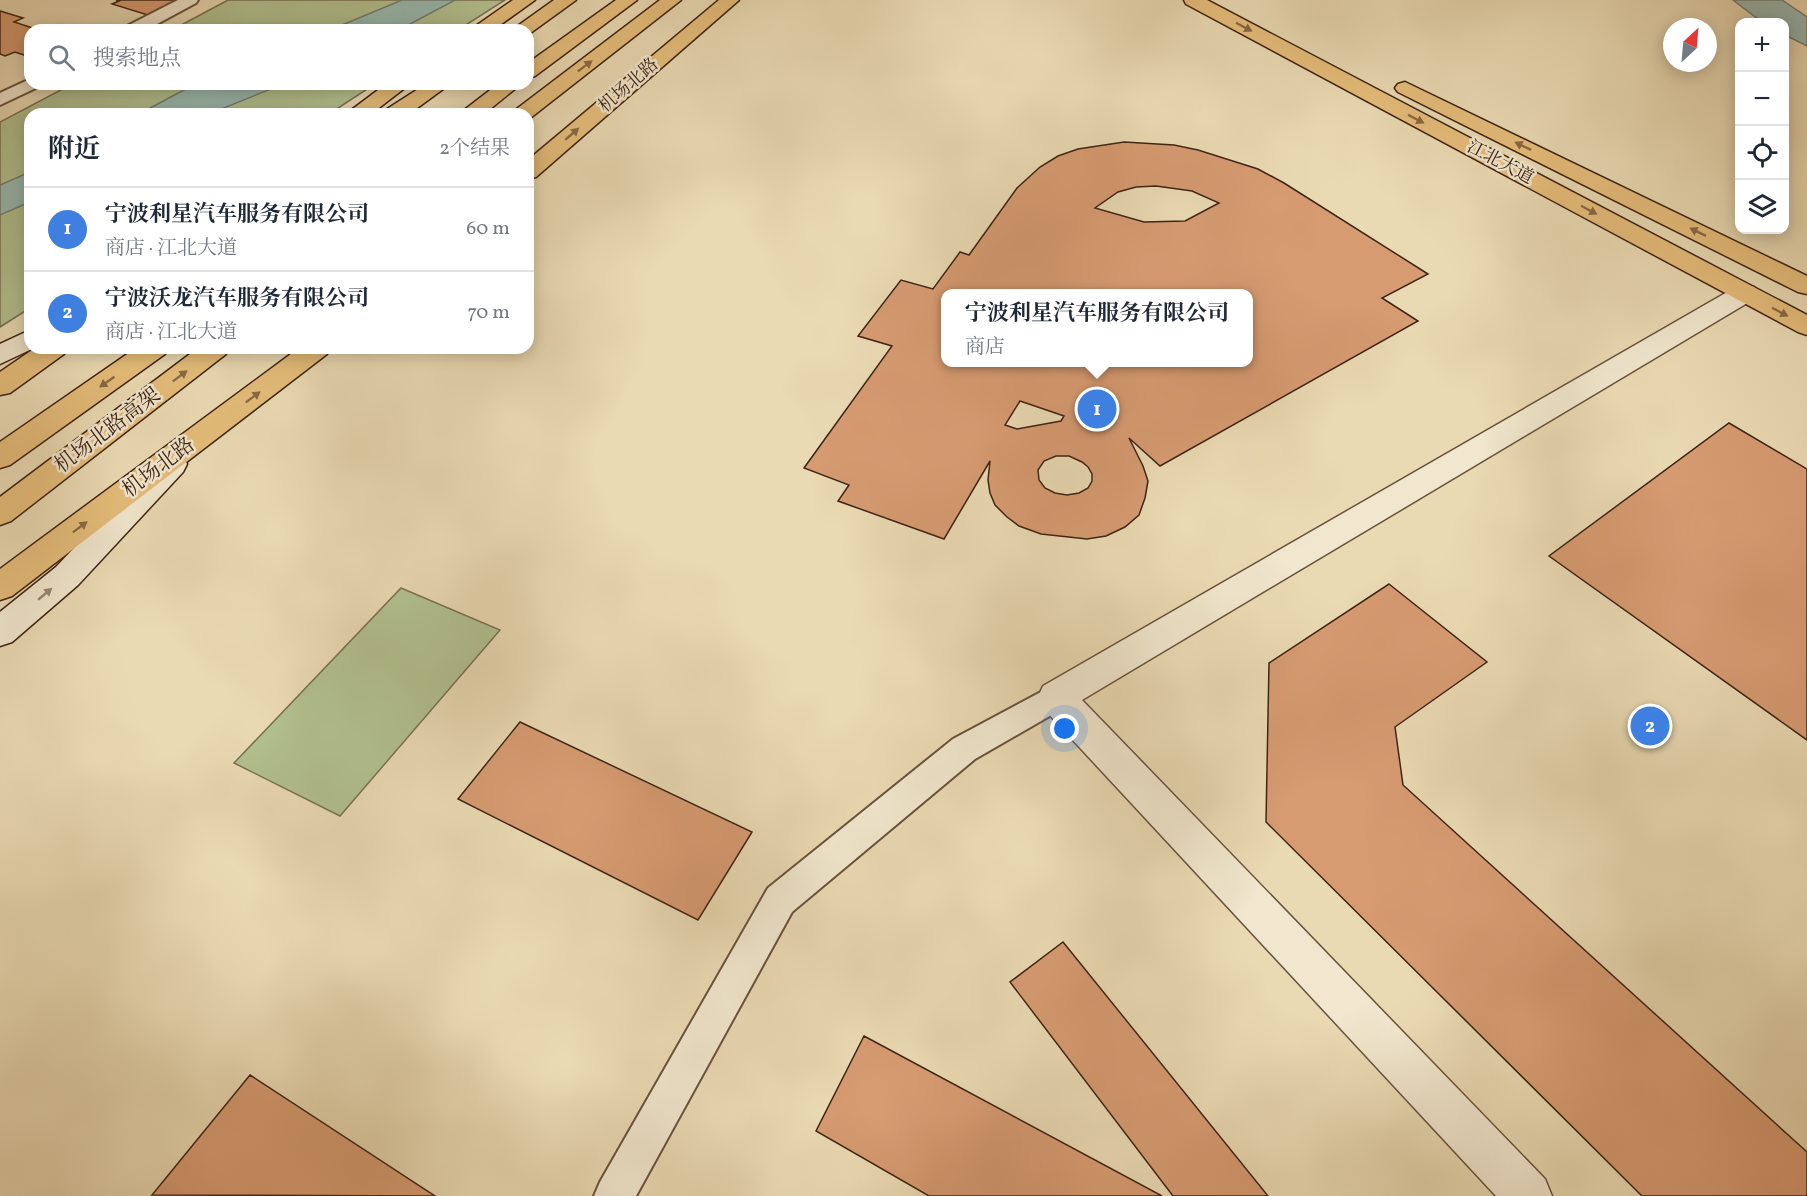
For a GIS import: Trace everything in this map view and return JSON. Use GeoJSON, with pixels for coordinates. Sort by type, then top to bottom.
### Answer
{"type":"FeatureCollection","features":[{"type":"Feature","properties":{"kind":"main road"},"geometry":{"type":"LineString","coordinates":[[534,68],[628,0]]}},
{"type":"Feature","properties":{"kind":"main road"},"geometry":{"type":"LineString","coordinates":[[529,108],[672,0]]}},
{"type":"Feature","properties":{"kind":"main road","name":"机场北路"},"geometry":{"type":"LineString","coordinates":[[534,167],[730,0]]}},
{"type":"Feature","properties":{"kind":"main road","name":"江北大道"},"geometry":{"type":"LineString","coordinates":[[1193,0],[1807,326]]}},
{"type":"Feature","properties":{"kind":"main road","name":"江北大道"},"geometry":{"type":"LineString","coordinates":[[1231,0],[1270,22],[1807,286]]}},
{"type":"Feature","properties":{"kind":"main road"},"geometry":{"type":"LineString","coordinates":[[489,24],[522,3]]}},
{"type":"Feature","properties":{"kind":"main road"},"geometry":{"type":"LineString","coordinates":[[531,24],[560,4]]}},
{"type":"Feature","properties":{"kind":"main road"},"geometry":{"type":"LineString","coordinates":[[366,108],[391,90]]}},
{"type":"Feature","properties":{"kind":"main road"},"geometry":{"type":"LineString","coordinates":[[404,108],[431,90]]}},
{"type":"Feature","properties":{"kind":"main road"},"geometry":{"type":"LineString","coordinates":[[478,108],[503,90]]}},
{"type":"Feature","properties":{"kind":"main road"},"geometry":{"type":"LineString","coordinates":[[0,386],[45,354]]}},
{"type":"Feature","properties":{"kind":"main road","name":"机场北路高架"},"geometry":{"type":"LineString","coordinates":[[0,457],[146,354]]}},
{"type":"Feature","properties":{"kind":"main road","name":"机场北路高架"},"geometry":{"type":"LineString","coordinates":[[0,513],[208,354]]}},
{"type":"Feature","properties":{"kind":"main road","name":"机场北路"},"geometry":{"type":"LineString","coordinates":[[0,587],[309,354]]}},
{"type":"Feature","properties":{"kind":"street"},"geometry":{"type":"LineString","coordinates":[[1528,1196],[1056,697],[1745,293]]}},
{"type":"Feature","properties":{"kind":"street"},"geometry":{"type":"LineString","coordinates":[[0,355],[24,342]]}},
{"type":"Feature","properties":{"kind":"street"},"geometry":{"type":"LineString","coordinates":[[0,632],[67,576],[190,445]]}},
{"type":"Feature","properties":{"kind":"lane"},"geometry":{"type":"LineString","coordinates":[[144,24],[190,0]]}},
{"type":"Feature","properties":{"kind":"lane"},"geometry":{"type":"LineString","coordinates":[[0,100],[24,87]]}},
{"type":"Feature","properties":{"kind":"lane"},"geometry":{"type":"LineString","coordinates":[[614,1196],[780,900],[964,749],[1056,697]]}},
{"type":"Feature","properties":{"kind":"green space"},"geometry":{"type":"Polygon","coordinates":[[[228,0],[505,0],[467,24],[183,24],[228,0]]]}},
{"type":"Feature","properties":{"kind":"green space"},"geometry":{"type":"Polygon","coordinates":[[[61,90],[366,90],[338,108],[27,108],[61,90]]]}},
{"type":"Feature","properties":{"kind":"green space"},"geometry":{"type":"Polygon","coordinates":[[[24,109],[24,312],[0,327],[0,122],[24,109]]]}},
{"type":"Feature","properties":{"kind":"green space"},"geometry":{"type":"Polygon","coordinates":[[[401,588],[500,630],[340,816],[234,763],[401,588]]]}},
{"type":"Feature","properties":{"kind":"water"},"geometry":{"type":"Polygon","coordinates":[[[402,0],[455,0],[410,24],[344,24],[402,0]]]}},
{"type":"Feature","properties":{"kind":"water"},"geometry":{"type":"Polygon","coordinates":[[[1733,0],[1782,0],[1807,17],[1807,46],[1789,37],[1789,18],[1757,18],[1733,0]]]}},
{"type":"Feature","properties":{"kind":"water"},"geometry":{"type":"Polygon","coordinates":[[[184,90],[268,90],[224,108],[150,108],[184,90]]]}},
{"type":"Feature","properties":{"kind":"water"},"geometry":{"type":"Polygon","coordinates":[[[24,175],[24,205],[0,215],[0,185],[24,175]]]}},
{"type":"Feature","properties":{"kind":"building"},"geometry":{"type":"Polygon","coordinates":[[[116,0],[182,0],[151,16],[112,4],[119,1],[116,0]]]}},
{"type":"Feature","properties":{"kind":"building"},"geometry":{"type":"Polygon","coordinates":[[[0,11],[23,18],[14,22],[24,25],[24,55],[15,52],[5,56],[0,54],[0,11]]]}},
{"type":"Feature","properties":{"kind":"building"},"geometry":{"type":"Polygon","coordinates":[[[1124,142],[1174,145],[1258,169],[1428,274],[1382,298],[1418,321],[1160,466],[1129,438],[1148,481],[1145,498],[1139,515],[1125,527],[1106,536],[1087,539],[1041,534],[1019,526],[995,505],[988,480],[990,461],[944,539],[838,501],[849,485],[804,468],[892,346],[858,336],[901,280],[933,289],[960,252],[969,255],[1017,188],[1040,167],[1058,156],[1078,149],[1124,142]],[[1156,186],[1136,187],[1118,192],[1095,208],[1144,222],[1185,221],[1219,203],[1192,191],[1156,186]],[[1020,401],[1005,425],[1017,429],[1061,421],[1064,416],[1020,401]],[[1056,456],[1044,461],[1038,470],[1039,480],[1045,488],[1067,495],[1079,493],[1088,488],[1092,481],[1092,474],[1088,467],[1069,456],[1056,456]]]}},
{"type":"Feature","properties":{"kind":"building"},"geometry":{"type":"Polygon","coordinates":[[[1729,423],[1807,469],[1807,740],[1549,556],[1729,423]]]}},
{"type":"Feature","properties":{"kind":"building"},"geometry":{"type":"Polygon","coordinates":[[[1389,584],[1487,662],[1395,727],[1403,785],[1807,1152],[1807,1196],[1642,1196],[1266,822],[1269,663],[1389,584]]]}},
{"type":"Feature","properties":{"kind":"building"},"geometry":{"type":"Polygon","coordinates":[[[520,722],[752,832],[698,920],[458,799],[520,722]]]}},
{"type":"Feature","properties":{"kind":"building"},"geometry":{"type":"Polygon","coordinates":[[[1063,942],[1268,1196],[1173,1196],[1010,982],[1063,942]]]}},
{"type":"Feature","properties":{"kind":"building"},"geometry":{"type":"Polygon","coordinates":[[[864,1036],[1162,1196],[929,1196],[816,1131],[864,1036]]]}},
{"type":"Feature","properties":{"kind":"building"},"geometry":{"type":"Polygon","coordinates":[[[250,1075],[435,1196],[152,1195],[250,1075]]]}},
{"type":"Feature","properties":{"kind":"place","name":"宁波利星汽车服务有限公司"},"geometry":{"type":"Point","coordinates":[1097,409]}},
{"type":"Feature","properties":{"kind":"place","name":"宁波沃龙汽车服务有限公司"},"geometry":{"type":"Point","coordinates":[1650,726]}}]}
